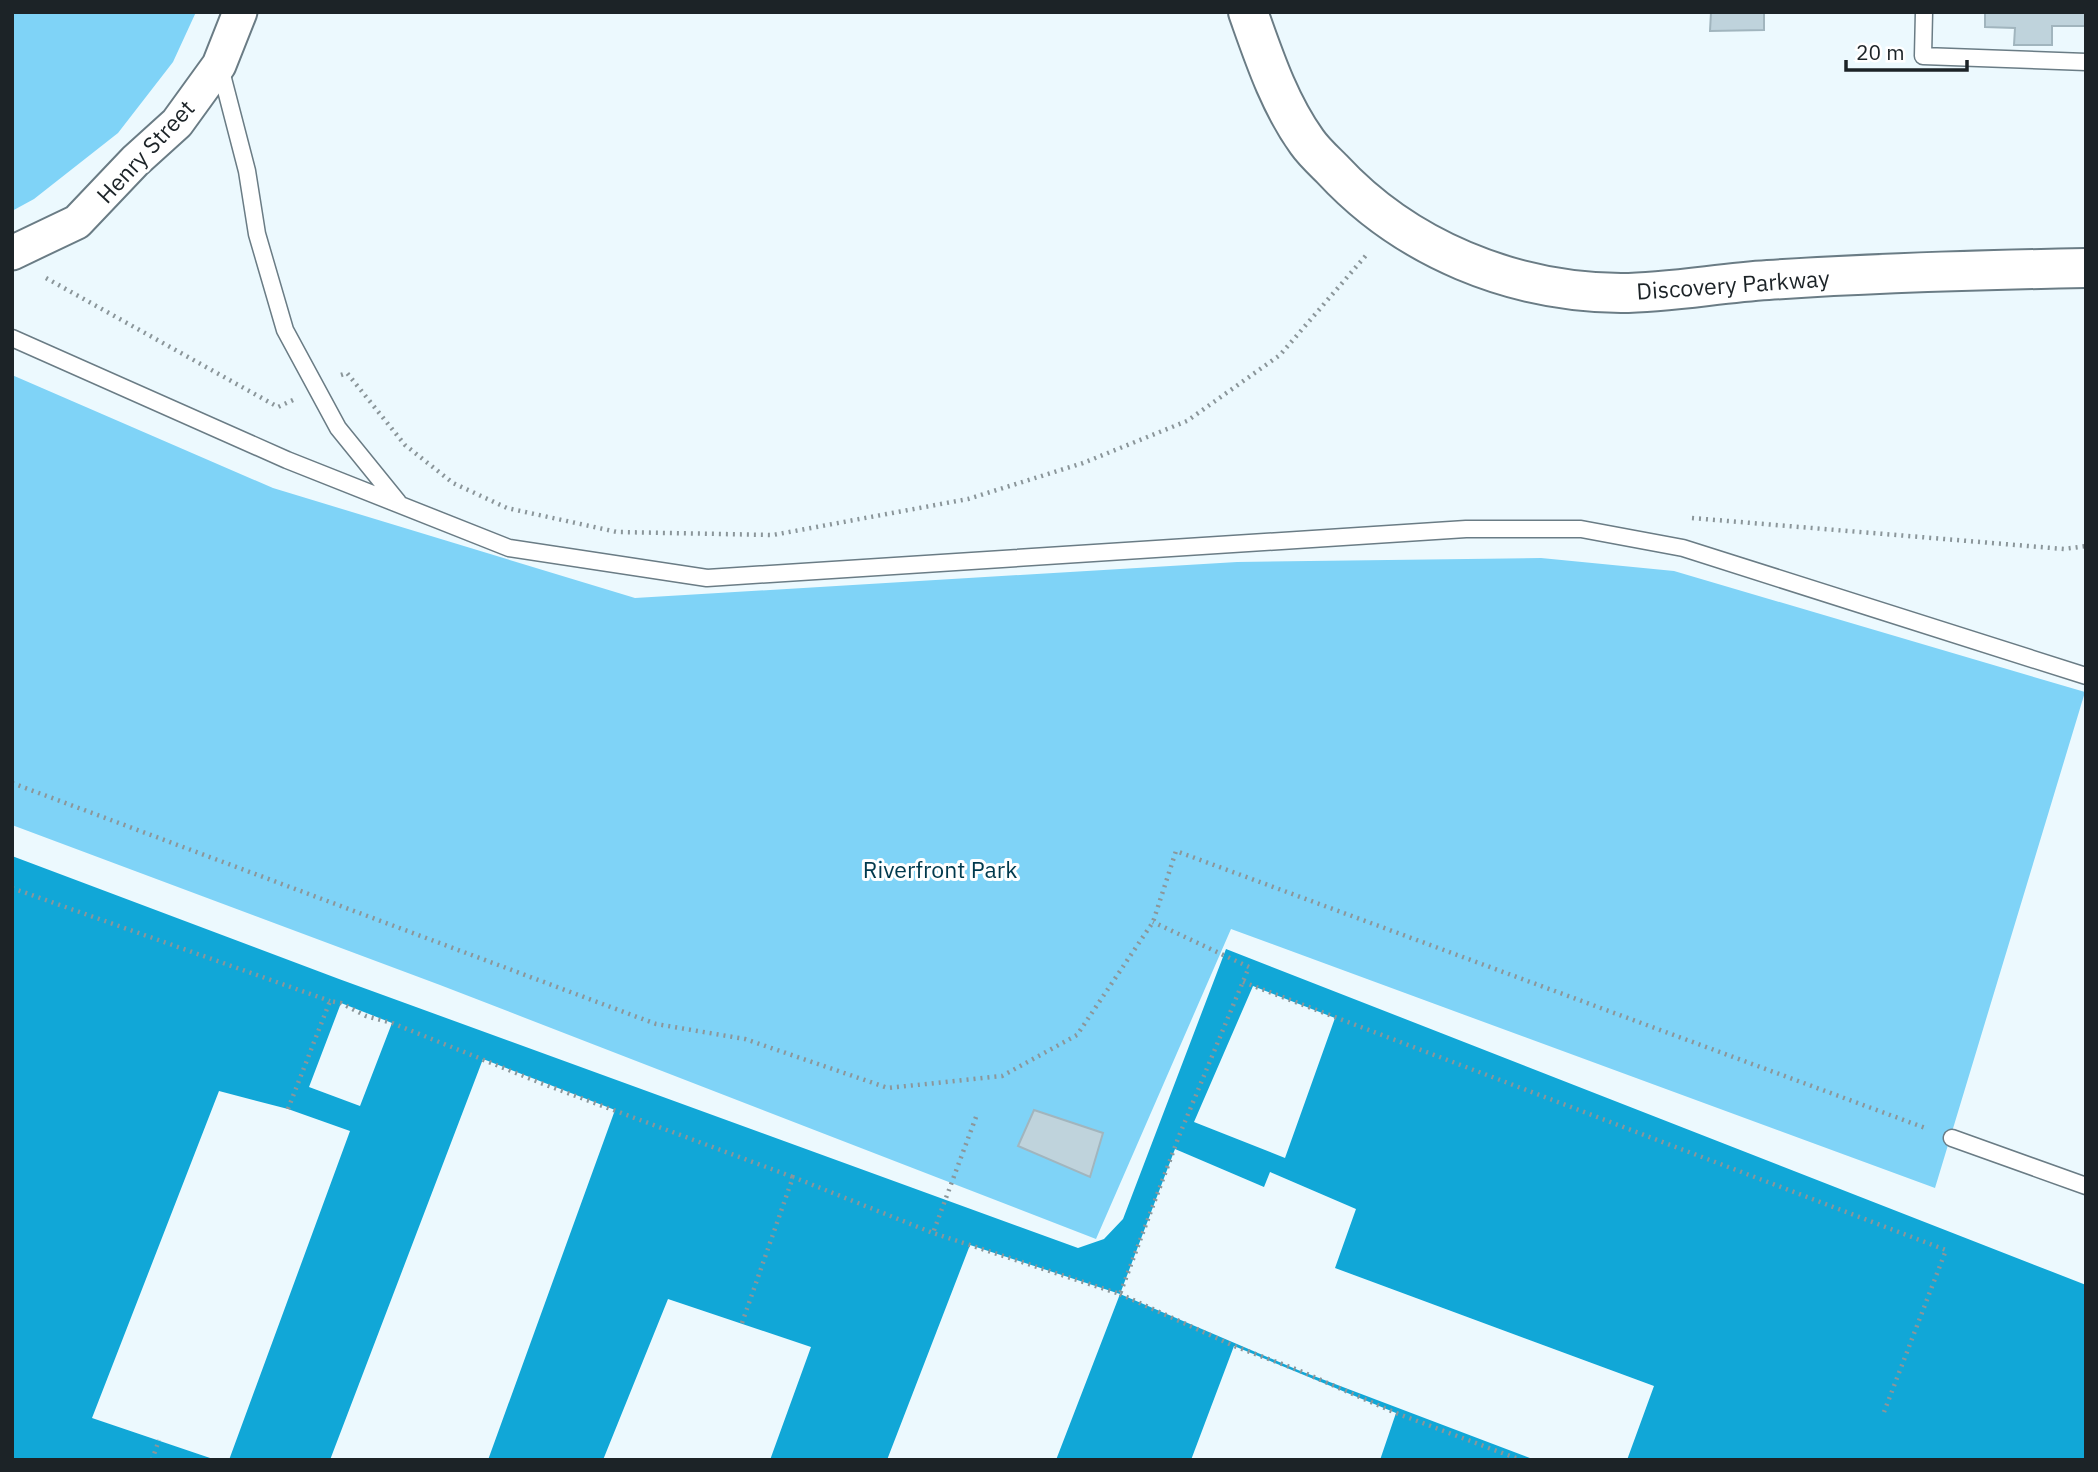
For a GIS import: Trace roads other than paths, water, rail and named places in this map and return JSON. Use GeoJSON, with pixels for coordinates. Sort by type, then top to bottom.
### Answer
{"type":"FeatureCollection","features":[{"type":"Feature","properties":{"kind":"street","name":"Henry Street"},"geometry":{"type":"LineString","coordinates":[[24,263],[77,222],[135,161],[177,123],[219,65],[240,12]]}},
{"type":"Feature","properties":{"kind":"street","name":"Discovery Parkway"},"geometry":{"type":"LineString","coordinates":[[1248,12],[1273,81],[1307,143],[1349,188],[1394,223],[1443,253],[1509,278],[1565,289],[1622,293],[1768,280],[1953,270],[2086,268]]}},
{"type":"Feature","properties":{"kind":"lane"},"geometry":{"type":"LineString","coordinates":[[1924,12],[1923,56],[2086,62]]}},
{"type":"Feature","properties":{"kind":"lane"},"geometry":{"type":"LineString","coordinates":[[219,65],[247,171],[257,234],[285,330],[338,428],[400,504]]}},
{"type":"Feature","properties":{"kind":"lane"},"geometry":{"type":"LineString","coordinates":[[12,338],[287,460],[509,548],[707,578],[1466,529],[1581,529],[1683,548],[2086,676]]}},
{"type":"Feature","properties":{"kind":"lane"},"geometry":{"type":"LineString","coordinates":[[1952,1138],[2086,1185]]}},
{"type":"Feature","properties":{"kind":"park label","name":"Riverfront Park"},"geometry":{"type":"Point","coordinates":[940,869]}}]}
